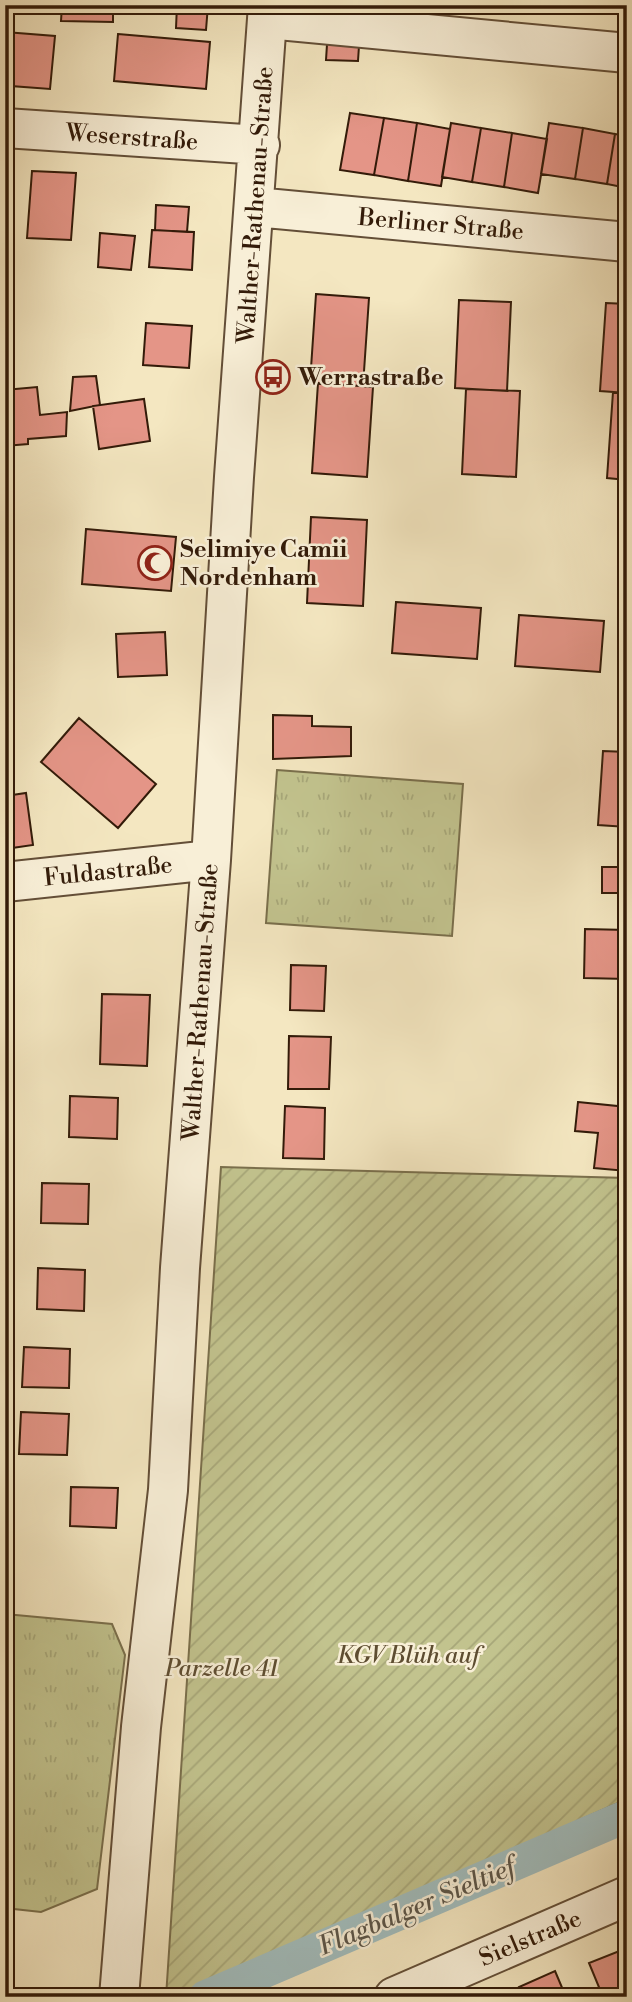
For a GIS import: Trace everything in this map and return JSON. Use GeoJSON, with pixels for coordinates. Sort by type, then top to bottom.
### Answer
{"type":"FeatureCollection","features":[{"type":"Feature","properties":{"kind":"street"},"geometry":{"type":"LineString","coordinates":[[268,12],[627,53]]}},
{"type":"Feature","properties":{"kind":"street","name":"Walther-Rathenau-Straße"},"geometry":{"type":"LineString","coordinates":[[119,1997],[141,1727],[167,1490],[180,1268],[211,860],[232,503],[268,12]]}},
{"type":"Feature","properties":{"kind":"street","name":"Weserstraße"},"geometry":{"type":"LineString","coordinates":[[5,128],[260,145]]}},
{"type":"Feature","properties":{"kind":"street","name":"Berliner Straße"},"geometry":{"type":"LineString","coordinates":[[255,207],[627,242]]}},
{"type":"Feature","properties":{"kind":"street","name":"Fuldastraße"},"geometry":{"type":"LineString","coordinates":[[5,882],[211,860]]}},
{"type":"Feature","properties":{"kind":"street","name":"Sielstraße"},"geometry":{"type":"LineString","coordinates":[[394,1997],[627,1896]]}},
{"type":"Feature","properties":{"kind":"green space"},"geometry":{"type":"Polygon","coordinates":[[[277,770],[463,784],[452,936],[266,923],[277,770]]]}},
{"type":"Feature","properties":{"kind":"green space","name":"KGV Blüh auf"},"geometry":{"type":"Polygon","coordinates":[[[221,1167],[627,1178],[627,1799],[181,1997],[166,1997],[221,1167]]]}},
{"type":"Feature","properties":{"kind":"green space"},"geometry":{"type":"Polygon","coordinates":[[[5,1614],[112,1624],[125,1655],[97,1889],[41,1912],[5,1908],[5,1614]]]}},
{"type":"Feature","properties":{"kind":"building"},"geometry":{"type":"Polygon","coordinates":[[[62,5],[113,5],[113,22],[61,21],[62,5]]]}},
{"type":"Feature","properties":{"kind":"building"},"geometry":{"type":"Polygon","coordinates":[[[177,5],[208,5],[206,30],[176,28],[177,5]]]}},
{"type":"Feature","properties":{"kind":"building"},"geometry":{"type":"Polygon","coordinates":[[[328,29],[360,31],[358,61],[326,60],[328,29]]]}},
{"type":"Feature","properties":{"kind":"building"},"geometry":{"type":"Polygon","coordinates":[[[5,32],[55,36],[50,89],[11,86],[13,63],[5,63],[5,32]]]}},
{"type":"Feature","properties":{"kind":"building"},"geometry":{"type":"Polygon","coordinates":[[[118,34],[210,42],[206,89],[114,81],[118,34]]]}},
{"type":"Feature","properties":{"kind":"building"},"geometry":{"type":"Polygon","coordinates":[[[350,113],[384,118],[374,175],[340,170],[350,113]]]}},
{"type":"Feature","properties":{"kind":"building"},"geometry":{"type":"Polygon","coordinates":[[[384,118],[417,123],[408,181],[374,175],[384,118]]]}},
{"type":"Feature","properties":{"kind":"building"},"geometry":{"type":"Polygon","coordinates":[[[417,123],[450,129],[441,186],[408,181],[417,123]]]}},
{"type":"Feature","properties":{"kind":"building"},"geometry":{"type":"Polygon","coordinates":[[[451,123],[481,128],[472,182],[442,177],[451,123]]]}},
{"type":"Feature","properties":{"kind":"building"},"geometry":{"type":"Polygon","coordinates":[[[549,123],[583,128],[575,179],[541,174],[549,123]]]}},
{"type":"Feature","properties":{"kind":"building"},"geometry":{"type":"Polygon","coordinates":[[[481,128],[512,133],[504,187],[472,182],[481,128]]]}},
{"type":"Feature","properties":{"kind":"building"},"geometry":{"type":"Polygon","coordinates":[[[583,128],[615,134],[607,184],[575,179],[583,128]]]}},
{"type":"Feature","properties":{"kind":"building"},"geometry":{"type":"Polygon","coordinates":[[[512,133],[547,139],[538,193],[504,187],[512,133]]]}},
{"type":"Feature","properties":{"kind":"building"},"geometry":{"type":"Polygon","coordinates":[[[615,134],[627,136],[627,188],[607,184],[615,134]]]}},
{"type":"Feature","properties":{"kind":"building"},"geometry":{"type":"Polygon","coordinates":[[[32,171],[76,173],[71,240],[27,238],[32,171]]]}},
{"type":"Feature","properties":{"kind":"building"},"geometry":{"type":"Polygon","coordinates":[[[156,205],[189,207],[187,232],[155,230],[156,205]]]}},
{"type":"Feature","properties":{"kind":"building"},"geometry":{"type":"Polygon","coordinates":[[[152,230],[194,232],[192,270],[149,267],[152,230]]]}},
{"type":"Feature","properties":{"kind":"building"},"geometry":{"type":"Polygon","coordinates":[[[100,233],[135,236],[131,270],[98,267],[100,233]]]}},
{"type":"Feature","properties":{"kind":"building"},"geometry":{"type":"Polygon","coordinates":[[[316,294],[369,298],[363,386],[310,383],[316,294]]]}},
{"type":"Feature","properties":{"kind":"building"},"geometry":{"type":"Polygon","coordinates":[[[459,300],[511,302],[507,391],[455,388],[459,300]]]}},
{"type":"Feature","properties":{"kind":"building"},"geometry":{"type":"Polygon","coordinates":[[[606,303],[627,304],[627,393],[600,391],[606,303]]]}},
{"type":"Feature","properties":{"kind":"building"},"geometry":{"type":"Polygon","coordinates":[[[146,323],[192,326],[189,368],[143,365],[146,323]]]}},
{"type":"Feature","properties":{"kind":"building"},"geometry":{"type":"Polygon","coordinates":[[[96,376],[100,405],[70,411],[73,377],[96,376]]]}},
{"type":"Feature","properties":{"kind":"building"},"geometry":{"type":"Polygon","coordinates":[[[318,383],[373,387],[367,477],[312,473],[318,383]]]}},
{"type":"Feature","properties":{"kind":"building"},"geometry":{"type":"Polygon","coordinates":[[[37,387],[40,415],[67,412],[66,436],[28,439],[28,444],[5,446],[5,390],[37,387]]]}},
{"type":"Feature","properties":{"kind":"building"},"geometry":{"type":"Polygon","coordinates":[[[466,389],[520,391],[516,477],[462,474],[466,389]]]}},
{"type":"Feature","properties":{"kind":"building"},"geometry":{"type":"Polygon","coordinates":[[[613,392],[627,393],[627,480],[607,478],[613,392]]]}},
{"type":"Feature","properties":{"kind":"building"},"geometry":{"type":"Polygon","coordinates":[[[144,399],[150,441],[99,449],[93,406],[144,399]]]}},
{"type":"Feature","properties":{"kind":"building"},"geometry":{"type":"Polygon","coordinates":[[[311,517],[367,520],[363,606],[307,603],[311,517]]]}},
{"type":"Feature","properties":{"kind":"building"},"geometry":{"type":"Polygon","coordinates":[[[86,529],[176,537],[171,591],[82,584],[86,529]]]}},
{"type":"Feature","properties":{"kind":"building"},"geometry":{"type":"Polygon","coordinates":[[[396,602],[481,608],[477,659],[392,653],[396,602]]]}},
{"type":"Feature","properties":{"kind":"building"},"geometry":{"type":"Polygon","coordinates":[[[519,615],[604,621],[600,672],[515,666],[519,615]]]}},
{"type":"Feature","properties":{"kind":"building"},"geometry":{"type":"Polygon","coordinates":[[[165,632],[167,675],[118,677],[116,634],[165,632]]]}},
{"type":"Feature","properties":{"kind":"building"},"geometry":{"type":"Polygon","coordinates":[[[273,715],[312,716],[312,726],[351,727],[351,756],[273,759],[273,715]]]}},
{"type":"Feature","properties":{"kind":"building"},"geometry":{"type":"Polygon","coordinates":[[[79,718],[156,784],[118,828],[41,762],[79,718]]]}},
{"type":"Feature","properties":{"kind":"building"},"geometry":{"type":"Polygon","coordinates":[[[603,751],[627,752],[627,827],[598,825],[603,751]]]}},
{"type":"Feature","properties":{"kind":"building"},"geometry":{"type":"Polygon","coordinates":[[[26,793],[33,845],[5,849],[5,796],[26,793]]]}},
{"type":"Feature","properties":{"kind":"building"},"geometry":{"type":"Polygon","coordinates":[[[602,867],[627,867],[627,893],[602,893],[602,867]]]}},
{"type":"Feature","properties":{"kind":"building"},"geometry":{"type":"Polygon","coordinates":[[[585,929],[627,930],[627,979],[584,978],[585,929]]]}},
{"type":"Feature","properties":{"kind":"building"},"geometry":{"type":"Polygon","coordinates":[[[291,965],[326,966],[324,1011],[290,1010],[291,965]]]}},
{"type":"Feature","properties":{"kind":"building"},"geometry":{"type":"Polygon","coordinates":[[[102,994],[150,995],[147,1066],[100,1064],[102,994]]]}},
{"type":"Feature","properties":{"kind":"building"},"geometry":{"type":"Polygon","coordinates":[[[289,1036],[331,1037],[329,1089],[288,1089],[289,1036]]]}},
{"type":"Feature","properties":{"kind":"building"},"geometry":{"type":"Polygon","coordinates":[[[70,1096],[118,1098],[117,1139],[69,1137],[70,1096]]]}},
{"type":"Feature","properties":{"kind":"building"},"geometry":{"type":"Polygon","coordinates":[[[578,1102],[627,1107],[627,1171],[594,1168],[598,1133],[575,1131],[578,1102]]]}},
{"type":"Feature","properties":{"kind":"building"},"geometry":{"type":"Polygon","coordinates":[[[285,1106],[325,1108],[324,1159],[283,1158],[285,1106]]]}},
{"type":"Feature","properties":{"kind":"building"},"geometry":{"type":"Polygon","coordinates":[[[42,1183],[89,1184],[88,1224],[41,1223],[42,1183]]]}},
{"type":"Feature","properties":{"kind":"building"},"geometry":{"type":"Polygon","coordinates":[[[38,1268],[85,1270],[84,1311],[37,1309],[38,1268]]]}},
{"type":"Feature","properties":{"kind":"building"},"geometry":{"type":"Polygon","coordinates":[[[24,1347],[70,1349],[69,1388],[22,1387],[24,1347]]]}},
{"type":"Feature","properties":{"kind":"building"},"geometry":{"type":"Polygon","coordinates":[[[21,1412],[69,1414],[67,1455],[19,1454],[21,1412]]]}},
{"type":"Feature","properties":{"kind":"building"},"geometry":{"type":"Polygon","coordinates":[[[71,1487],[118,1488],[116,1528],[70,1526],[71,1487]]]}},
{"type":"Feature","properties":{"kind":"building"},"geometry":{"type":"Polygon","coordinates":[[[627,1948],[627,1997],[603,1997],[589,1963],[627,1948]]]}},
{"type":"Feature","properties":{"kind":"building"},"geometry":{"type":"Polygon","coordinates":[[[555,1971],[566,1997],[523,1997],[519,1987],[555,1971]]]}},
{"type":"Feature","properties":{"kind":"waterway","name":"Flagbalger Sieltief"},"geometry":{"type":"LineString","coordinates":[[205,1997],[627,1816]]}},
{"type":"Feature","properties":{"kind":"place","name":"Werrastraße"},"geometry":{"type":"Point","coordinates":[273,377]}},
{"type":"Feature","properties":{"kind":"place","name":"Selimiye Camii Nordenham"},"geometry":{"type":"Point","coordinates":[155,563]}},
{"type":"Feature","properties":{"kind":"park label","name":"Parzelle 41"},"geometry":{"type":"Point","coordinates":[221,1668]}}]}
